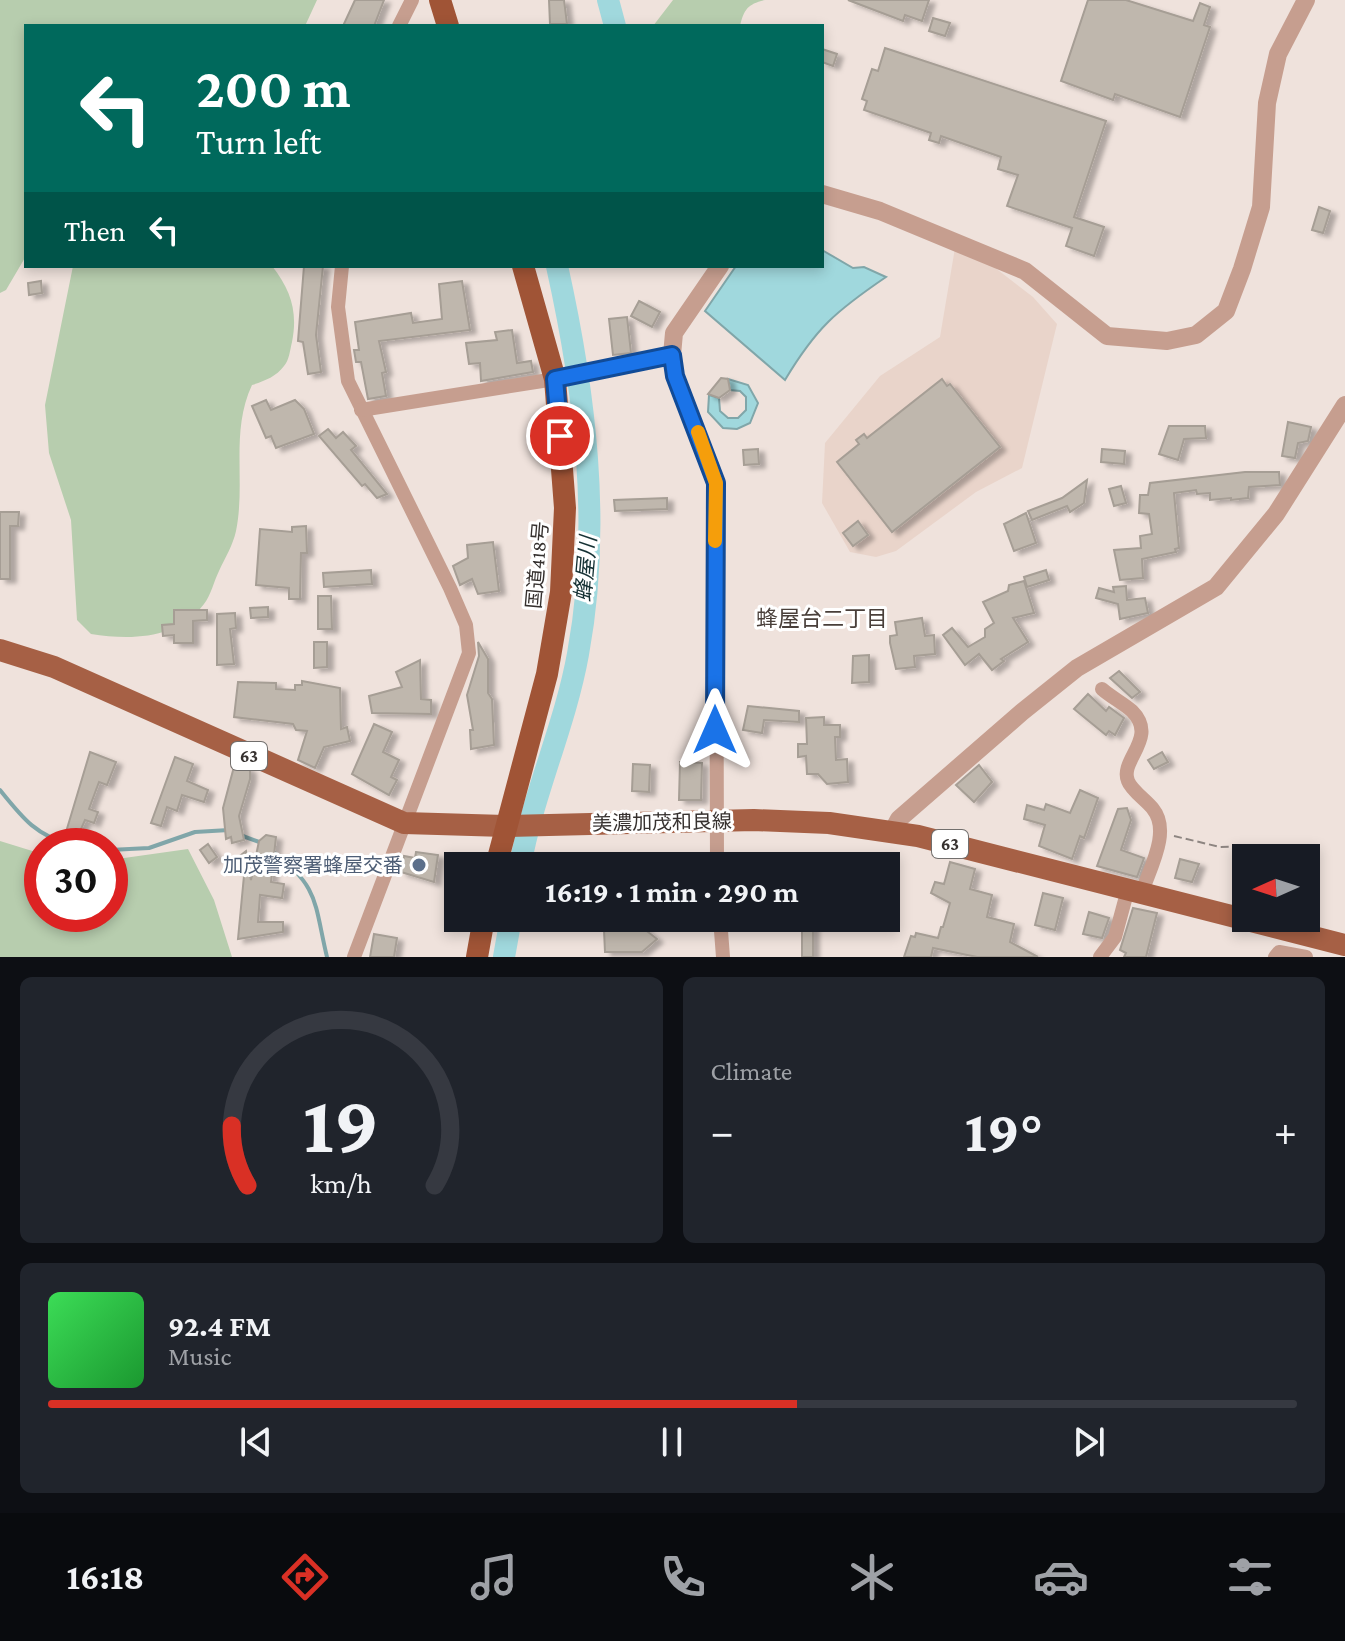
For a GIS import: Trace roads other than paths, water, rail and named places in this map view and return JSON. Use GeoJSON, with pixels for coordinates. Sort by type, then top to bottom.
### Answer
{"type":"FeatureCollection","features":[{"type":"Feature","properties":{"kind":"highway"},"geometry":{"type":"LineString","coordinates":[[440,0],[447,24]]}},
{"type":"Feature","properties":{"kind":"highway","name":"国道418号"},"geometry":{"type":"LineString","coordinates":[[499,852],[547,674],[561,592],[565,508],[555,379],[524,268]]}},
{"type":"Feature","properties":{"kind":"highway"},"geometry":{"type":"LineString","coordinates":[[477,957],[481,932]]}},
{"type":"Feature","properties":{"kind":"main road","name":"美濃加茂和良線"},"geometry":{"type":"LineString","coordinates":[[0,650],[54,667],[404,823],[505,826],[754,820],[829,823],[892,832],[1135,890],[1345,945]]}},
{"type":"Feature","properties":{"kind":"street"},"geometry":{"type":"LineString","coordinates":[[400,24],[412,0]]}},
{"type":"Feature","properties":{"kind":"street"},"geometry":{"type":"LineString","coordinates":[[824,195],[880,211],[1025,271],[1107,336],[1167,341],[1196,335],[1226,311],[1242,269],[1261,207],[1267,103],[1278,54],[1306,0]]}},
{"type":"Feature","properties":{"kind":"street"},"geometry":{"type":"LineString","coordinates":[[342,268],[338,307],[348,381],[466,625],[469,653],[354,957]]}},
{"type":"Feature","properties":{"kind":"street"},"geometry":{"type":"LineString","coordinates":[[716,852],[716,483],[675,376],[672,355],[674,333],[719,268]]}},
{"type":"Feature","properties":{"kind":"street"},"geometry":{"type":"LineString","coordinates":[[361,410],[555,379],[672,355]]}},
{"type":"Feature","properties":{"kind":"street"},"geometry":{"type":"LineString","coordinates":[[892,832],[899,819],[1077,668],[1216,587],[1276,514],[1345,405]]}},
{"type":"Feature","properties":{"kind":"street"},"geometry":{"type":"LineString","coordinates":[[1100,957],[1115,937],[1161,833],[1159,817],[1128,782],[1127,769],[1140,745],[1141,731],[1134,713],[1102,689]]}},
{"type":"Feature","properties":{"kind":"street"},"geometry":{"type":"LineString","coordinates":[[721,932],[723,957]]}},
{"type":"Feature","properties":{"kind":"street"},"geometry":{"type":"LineString","coordinates":[[1275,957],[1279,952],[1306,957]]}},
{"type":"Feature","properties":{"kind":"water"},"geometry":{"type":"Polygon","coordinates":[[[824,251],[853,268],[864,267],[886,277],[828,322],[785,380],[705,311],[735,268],[824,268],[824,251]]]}},
{"type":"Feature","properties":{"kind":"water"},"geometry":{"type":"Polygon","coordinates":[[[728,379],[748,385],[758,403],[750,423],[737,429],[723,428],[708,412],[709,395],[719,398],[720,411],[728,418],[738,418],[746,410],[746,397],[740,391],[730,390],[728,379]]]}},
{"type":"Feature","properties":{"kind":"waterway","name":"蜂屋川"},"geometry":{"type":"LineString","coordinates":[[608,0],[614,24]]}},
{"type":"Feature","properties":{"kind":"waterway","name":"蜂屋川"},"geometry":{"type":"LineString","coordinates":[[523,852],[572,681],[585,605],[589,557],[587,459],[582,410],[557,268]]}},
{"type":"Feature","properties":{"kind":"waterway"},"geometry":{"type":"LineString","coordinates":[[0,790],[36,828]]}},
{"type":"Feature","properties":{"kind":"waterway"},"geometry":{"type":"LineString","coordinates":[[128,849],[149,848],[195,832],[229,830]]}},
{"type":"Feature","properties":{"kind":"waterway"},"geometry":{"type":"LineString","coordinates":[[240,835],[262,843]]}},
{"type":"Feature","properties":{"kind":"waterway"},"geometry":{"type":"LineString","coordinates":[[272,851],[299,875],[313,897],[327,957]]}},
{"type":"Feature","properties":{"kind":"waterway","name":"蜂屋川"},"geometry":{"type":"LineString","coordinates":[[504,957],[508,932]]}},
{"type":"Feature","properties":{"kind":"place","name":"加茂警察署蜂屋交番"},"geometry":{"type":"Point","coordinates":[419,865]}},
{"type":"Feature","properties":{"kind":"district","name":"蜂屋台二丁目"},"geometry":{"type":"Point","coordinates":[822,618]}}]}
